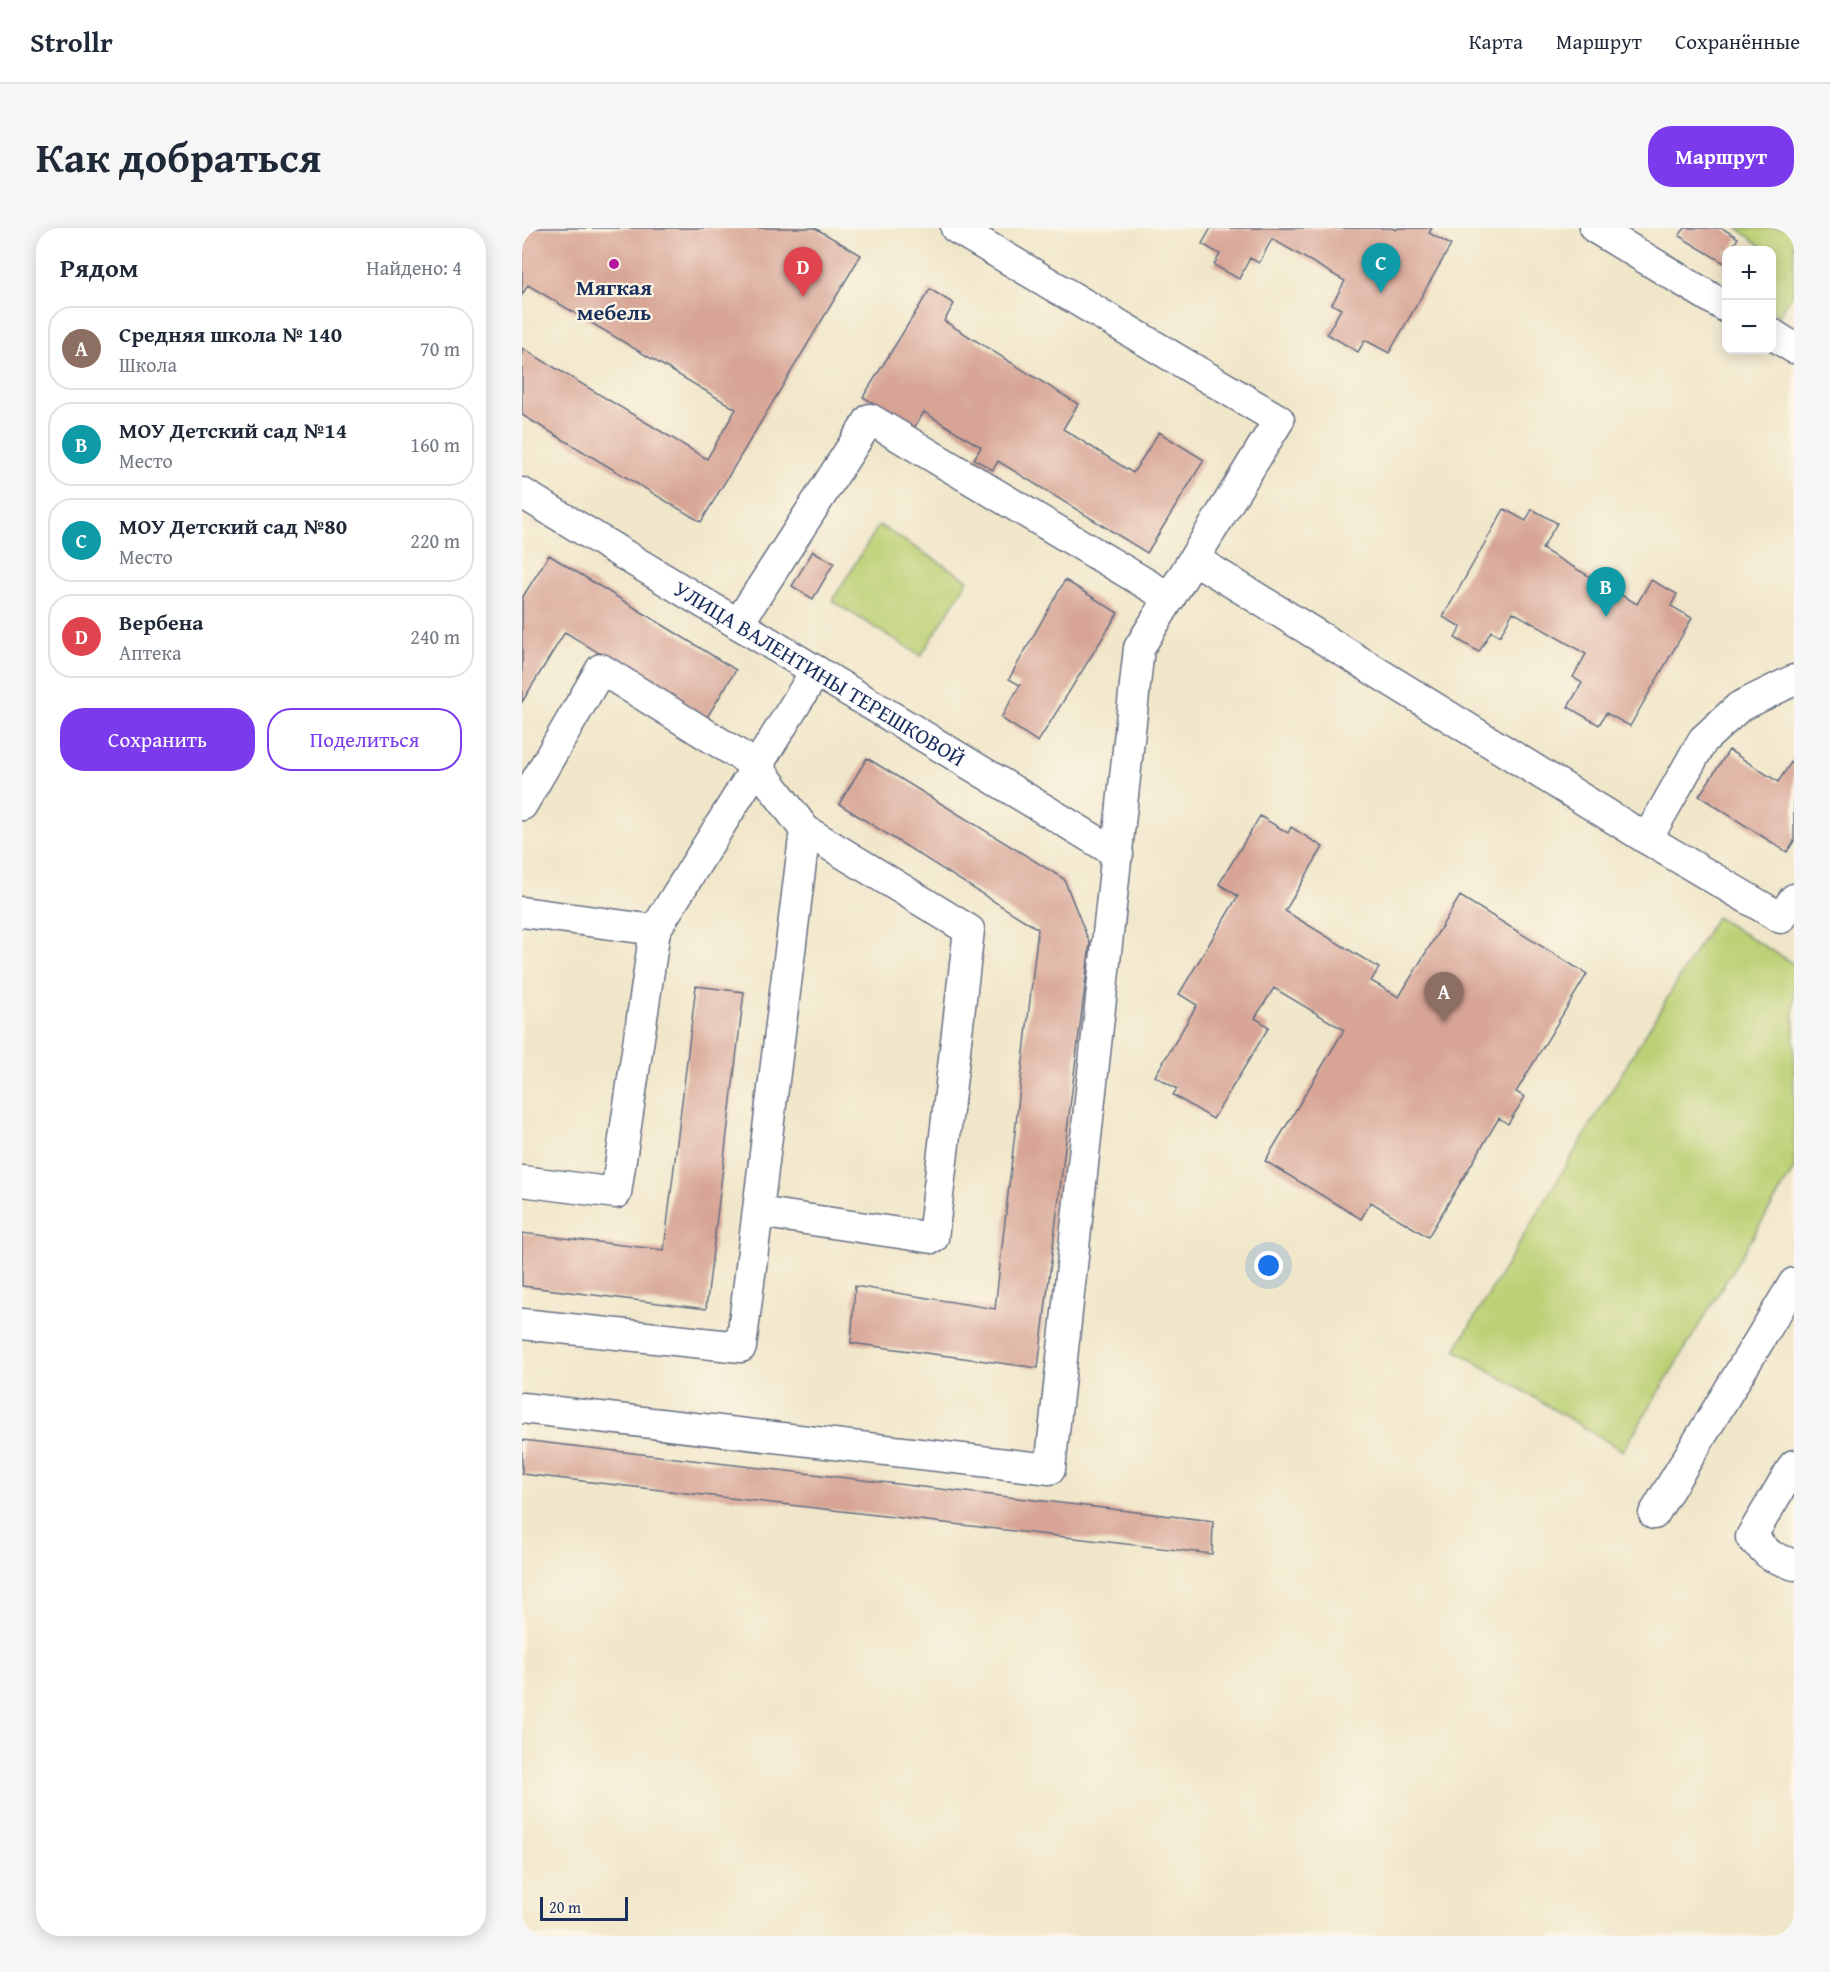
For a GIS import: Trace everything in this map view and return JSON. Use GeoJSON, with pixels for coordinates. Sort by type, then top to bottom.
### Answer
{"type":"FeatureCollection","features":[{"type":"Feature","properties":{"kind":"street"},"geometry":{"type":"LineString","coordinates":[[522,1408],[1050,1469],[1139,648],[1280,420],[987,236],[956,228]]}},
{"type":"Feature","properties":{"kind":"street"},"geometry":{"type":"LineString","coordinates":[[1596,228],[1722,305]]}},
{"type":"Feature","properties":{"kind":"street"},"geometry":{"type":"LineString","coordinates":[[1776,337],[1794,348]]}},
{"type":"Feature","properties":{"kind":"street"},"geometry":{"type":"LineString","coordinates":[[738,624],[870,419],[1170,598]]}},
{"type":"Feature","properties":{"kind":"street","name":"УЛИЦА ВАЛЕНТИНЫ ТЕРЕШКОВОЙ"},"geometry":{"type":"LineString","coordinates":[[522,493],[1118,854]]}},
{"type":"Feature","properties":{"kind":"street"},"geometry":{"type":"LineString","coordinates":[[1194,560],[1647,839],[1790,914]]}},
{"type":"Feature","properties":{"kind":"street"},"geometry":{"type":"LineString","coordinates":[[522,805],[601,669],[758,766],[805,830],[969,930],[933,1238],[758,1212]]}},
{"type":"Feature","properties":{"kind":"street"},"geometry":{"type":"LineString","coordinates":[[522,1181],[616,1193],[655,930],[816,671]]}},
{"type":"Feature","properties":{"kind":"street"},"geometry":{"type":"LineString","coordinates":[[1647,839],[1703,740],[1739,707],[1794,680]]}},
{"type":"Feature","properties":{"kind":"street"},"geometry":{"type":"LineString","coordinates":[[522,1324],[741,1347],[805,830]]}},
{"type":"Feature","properties":{"kind":"street"},"geometry":{"type":"LineString","coordinates":[[522,912],[655,930]]}},
{"type":"Feature","properties":{"kind":"street"},"geometry":{"type":"LineString","coordinates":[[1654,1514],[1794,1283]]}},
{"type":"Feature","properties":{"kind":"street"},"geometry":{"type":"LineString","coordinates":[[1794,1465],[1751,1537],[1771,1556],[1794,1565]]}},
{"type":"Feature","properties":{"kind":"green space"},"geometry":{"type":"Polygon","coordinates":[[[1737,228],[1794,228],[1794,292],[1779,316],[1776,314],[1776,246],[1760,245],[1737,228]]]}},
{"type":"Feature","properties":{"kind":"green space"},"geometry":{"type":"Polygon","coordinates":[[[879,525],[968,580],[921,656],[832,601],[879,525]]]}},
{"type":"Feature","properties":{"kind":"green space"},"geometry":{"type":"Polygon","coordinates":[[[1716,917],[1794,964],[1794,1169],[1623,1451],[1455,1350],[1716,917]]]}},
{"type":"Feature","properties":{"kind":"building"},"geometry":{"type":"Polygon","coordinates":[[[527,228],[815,228],[861,255],[701,522],[522,415],[522,348],[707,459],[736,409],[528,285],[522,295],[522,236],[527,228]]]}},
{"type":"Feature","properties":{"kind":"building"},"geometry":{"type":"Polygon","coordinates":[[[1211,228],[1392,228],[1396,230],[1398,228],[1432,228],[1429,233],[1451,245],[1389,353],[1365,340],[1358,352],[1327,334],[1341,309],[1332,304],[1345,281],[1272,239],[1259,263],[1250,258],[1239,279],[1214,265],[1220,254],[1202,244],[1211,228]]]}},
{"type":"Feature","properties":{"kind":"building"},"geometry":{"type":"Polygon","coordinates":[[[1685,228],[1722,228],[1738,238],[1733,246],[1722,246],[1722,262],[1679,236],[1685,228]]]}},
{"type":"Feature","properties":{"kind":"building"},"geometry":{"type":"Polygon","coordinates":[[[930,289],[954,304],[944,321],[1078,404],[1063,429],[1133,473],[1159,432],[1204,460],[1147,553],[998,461],[993,470],[974,459],[981,447],[924,412],[914,428],[863,397],[930,289]]]}},
{"type":"Feature","properties":{"kind":"building"},"geometry":{"type":"Polygon","coordinates":[[[1504,509],[1526,521],[1532,509],[1557,523],[1542,549],[1637,604],[1651,580],[1677,594],[1671,606],[1692,618],[1630,726],[1606,713],[1599,725],[1568,707],[1582,683],[1573,677],[1586,654],[1513,612],[1500,636],[1491,631],[1479,652],[1455,638],[1461,627],[1443,617],[1504,509]]]}},
{"type":"Feature","properties":{"kind":"building"},"geometry":{"type":"Polygon","coordinates":[[[813,551],[834,563],[813,599],[792,586],[813,551]]]}},
{"type":"Feature","properties":{"kind":"building"},"geometry":{"type":"Polygon","coordinates":[[[549,555],[736,670],[706,719],[565,632],[522,702],[522,598],[549,555]]]}},
{"type":"Feature","properties":{"kind":"building"},"geometry":{"type":"Polygon","coordinates":[[[1065,580],[1118,613],[1038,742],[1001,718],[1020,685],[1009,679],[1065,580]]]}},
{"type":"Feature","properties":{"kind":"building"},"geometry":{"type":"Polygon","coordinates":[[[1729,750],[1778,782],[1794,758],[1794,841],[1787,852],[1699,796],[1729,750]]]}},
{"type":"Feature","properties":{"kind":"building"},"geometry":{"type":"Polygon","coordinates":[[[867,758],[1064,879],[1090,944],[1038,1368],[851,1343],[855,1286],[995,1309],[1038,929],[839,804],[867,758]]]}},
{"type":"Feature","properties":{"kind":"building"},"geometry":{"type":"Polygon","coordinates":[[[1260,816],[1288,833],[1291,827],[1323,847],[1285,911],[1379,968],[1371,981],[1399,997],[1460,896],[1587,974],[1516,1092],[1525,1097],[1508,1124],[1499,1118],[1428,1237],[1371,1202],[1361,1219],[1265,1161],[1344,1030],[1274,988],[1255,1018],[1269,1027],[1213,1119],[1173,1095],[1177,1089],[1155,1076],[1197,1005],[1179,994],[1238,896],[1219,884],[1260,816]]]}},
{"type":"Feature","properties":{"kind":"building"},"geometry":{"type":"Polygon","coordinates":[[[696,986],[744,992],[706,1309],[522,1286],[522,1233],[664,1250],[696,986]]]}},
{"type":"Feature","properties":{"kind":"building"},"geometry":{"type":"Polygon","coordinates":[[[522,1440],[1213,1521],[1212,1554],[522,1474],[522,1440]]]}},
{"type":"Feature","properties":{"kind":"place","name":"Мягкая мебель"},"geometry":{"type":"Point","coordinates":[614,264]}},
{"type":"Feature","properties":{"kind":"place","name":"МОУ Детский сад №80"},"geometry":{"type":"Point","coordinates":[1381,293]}},
{"type":"Feature","properties":{"kind":"place","name":"Вербена"},"geometry":{"type":"Point","coordinates":[803,297]}},
{"type":"Feature","properties":{"kind":"place","name":"МОУ Детский сад №14"},"geometry":{"type":"Point","coordinates":[1606,617]}},
{"type":"Feature","properties":{"kind":"place","name":"Средняя школа № 140"},"geometry":{"type":"Point","coordinates":[1444,1022]}}]}
